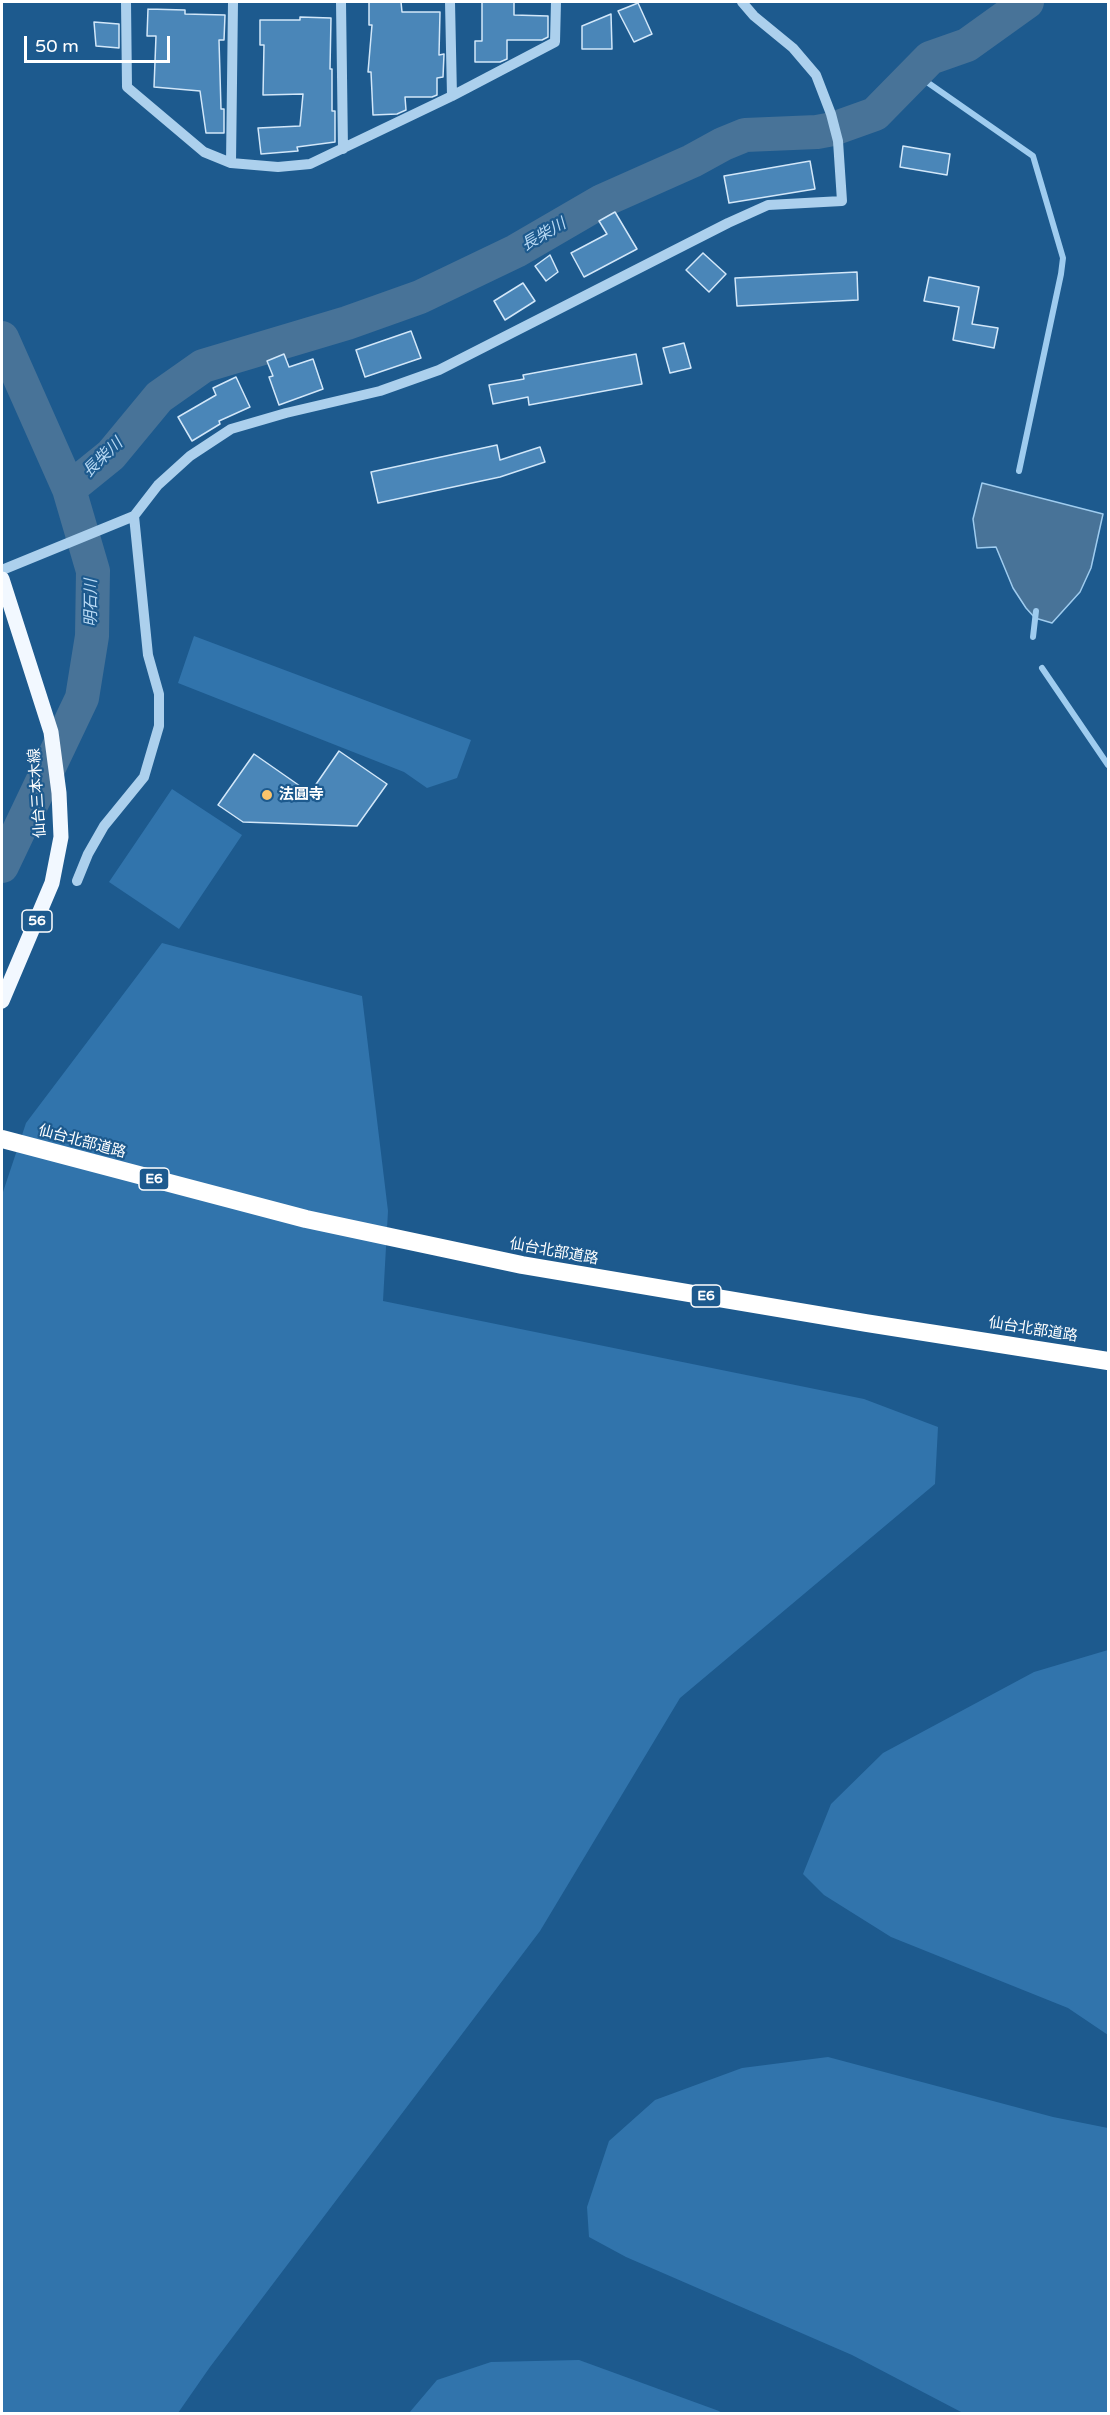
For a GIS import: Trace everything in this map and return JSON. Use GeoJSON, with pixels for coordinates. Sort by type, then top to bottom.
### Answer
{"type":"FeatureCollection","features":[{"type":"Feature","properties":{"kind":"highway","name":"仙台北部道路"},"geometry":{"type":"LineString","coordinates":[[2,1139],[306,1219],[522,1265],[1108,1361]]}},
{"type":"Feature","properties":{"kind":"main road","name":"仙台三本木線"},"geometry":{"type":"LineString","coordinates":[[2,579],[51,732],[59,793],[61,837],[52,883],[2,1001]]}},
{"type":"Feature","properties":{"kind":"street"},"geometry":{"type":"LineString","coordinates":[[126,2],[127,87],[204,152],[231,164],[278,167],[310,164],[453,96],[555,42],[556,2]]}},
{"type":"Feature","properties":{"kind":"street"},"geometry":{"type":"LineString","coordinates":[[231,164],[234,2]]}},
{"type":"Feature","properties":{"kind":"street"},"geometry":{"type":"LineString","coordinates":[[341,2],[343,149]]}},
{"type":"Feature","properties":{"kind":"street"},"geometry":{"type":"LineString","coordinates":[[450,2],[453,96]]}},
{"type":"Feature","properties":{"kind":"street"},"geometry":{"type":"LineString","coordinates":[[2,570],[134,516],[158,485],[190,456],[231,429],[286,413],[380,391],[439,370],[728,223],[768,205],[842,201],[837,141],[831,114],[816,75],[793,48],[754,16],[742,2]]}},
{"type":"Feature","properties":{"kind":"street"},"geometry":{"type":"LineString","coordinates":[[76,881],[104,826],[144,777],[159,726],[159,694],[148,655],[134,516]]}},
{"type":"Feature","properties":{"kind":"shaded area"},"geometry":{"type":"Polygon","coordinates":[[[982,483],[1103,514],[1091,568],[1080,592],[1052,623],[1035,618],[1026,608],[1013,588],[996,547],[977,548],[973,519],[982,483]]]}},
{"type":"Feature","properties":{"kind":"shaded area"},"geometry":{"type":"Polygon","coordinates":[[[194,636],[471,740],[457,778],[427,788],[404,772],[178,683],[194,636]]]}},
{"type":"Feature","properties":{"kind":"shaded area"},"geometry":{"type":"Polygon","coordinates":[[[172,789],[242,835],[179,929],[109,882],[172,789]]]}},
{"type":"Feature","properties":{"kind":"shaded area"},"geometry":{"type":"Polygon","coordinates":[[[162,943],[362,996],[388,1211],[383,1301],[864,1399],[938,1427],[935,1484],[680,1698],[540,1931],[210,2367],[178,2413],[2,2414],[2,1195],[26,1123],[162,943]]]}},
{"type":"Feature","properties":{"kind":"shaded area"},"geometry":{"type":"Polygon","coordinates":[[[1108,1650],[1108,2035],[1068,2008],[891,1937],[824,1895],[803,1874],[831,1804],[883,1753],[1034,1672],[1108,1650]]]}},
{"type":"Feature","properties":{"kind":"shaded area"},"geometry":{"type":"Polygon","coordinates":[[[828,2057],[1053,2117],[1108,2128],[1108,2413],[963,2413],[852,2355],[626,2257],[589,2237],[587,2207],[609,2141],[655,2100],[742,2068],[828,2057]]]}},
{"type":"Feature","properties":{"kind":"shaded area"},"geometry":{"type":"Polygon","coordinates":[[[579,2360],[722,2413],[409,2413],[437,2380],[491,2362],[579,2360]]]}},
{"type":"Feature","properties":{"kind":"building"},"geometry":{"type":"Polygon","coordinates":[[[369,2],[401,2],[402,12],[440,12],[439,55],[444,54],[443,77],[437,78],[437,95],[405,97],[406,110],[397,114],[373,115],[371,72],[368,72],[372,25],[369,25],[369,2]]]}},
{"type":"Feature","properties":{"kind":"building"},"geometry":{"type":"Polygon","coordinates":[[[482,2],[514,2],[514,15],[548,16],[548,37],[542,40],[507,40],[507,59],[500,62],[475,62],[475,41],[482,41],[482,2]]]}},
{"type":"Feature","properties":{"kind":"building"},"geometry":{"type":"Polygon","coordinates":[[[638,3],[652,34],[634,42],[618,11],[638,3]]]}},
{"type":"Feature","properties":{"kind":"building"},"geometry":{"type":"Polygon","coordinates":[[[148,9],[185,10],[185,14],[225,15],[224,40],[219,40],[224,133],[206,133],[200,91],[154,87],[156,36],[147,36],[148,9]]]}},
{"type":"Feature","properties":{"kind":"building"},"geometry":{"type":"Polygon","coordinates":[[[611,14],[612,49],[582,49],[582,26],[611,14]]]}},
{"type":"Feature","properties":{"kind":"building"},"geometry":{"type":"Polygon","coordinates":[[[300,17],[331,18],[330,69],[332,69],[332,111],[335,111],[335,142],[297,147],[298,151],[261,154],[258,128],[300,126],[303,94],[263,95],[264,45],[260,45],[260,20],[300,20],[300,17]]]}},
{"type":"Feature","properties":{"kind":"building"},"geometry":{"type":"Polygon","coordinates":[[[94,22],[119,24],[119,48],[96,46],[94,22]]]}},
{"type":"Feature","properties":{"kind":"building"},"geometry":{"type":"Polygon","coordinates":[[[903,146],[950,154],[947,175],[900,167],[903,146]]]}},
{"type":"Feature","properties":{"kind":"building"},"geometry":{"type":"Polygon","coordinates":[[[810,161],[815,189],[729,203],[724,176],[810,161]]]}},
{"type":"Feature","properties":{"kind":"building"},"geometry":{"type":"Polygon","coordinates":[[[615,212],[637,249],[584,277],[571,253],[607,234],[599,221],[615,212]]]}},
{"type":"Feature","properties":{"kind":"building"},"geometry":{"type":"Polygon","coordinates":[[[703,253],[726,274],[709,292],[686,270],[703,253]]]}},
{"type":"Feature","properties":{"kind":"building"},"geometry":{"type":"Polygon","coordinates":[[[550,255],[558,272],[546,281],[535,266],[550,255]]]}},
{"type":"Feature","properties":{"kind":"building"},"geometry":{"type":"Polygon","coordinates":[[[857,272],[858,300],[737,306],[735,278],[857,272]]]}},
{"type":"Feature","properties":{"kind":"building"},"geometry":{"type":"Polygon","coordinates":[[[929,277],[979,287],[972,324],[998,328],[994,348],[953,340],[959,307],[924,301],[929,277]]]}},
{"type":"Feature","properties":{"kind":"building"},"geometry":{"type":"Polygon","coordinates":[[[523,283],[535,301],[505,320],[494,301],[523,283]]]}},
{"type":"Feature","properties":{"kind":"building"},"geometry":{"type":"Polygon","coordinates":[[[411,331],[421,358],[365,377],[356,350],[411,331]]]}},
{"type":"Feature","properties":{"kind":"building"},"geometry":{"type":"Polygon","coordinates":[[[684,343],[691,368],[670,373],[663,348],[684,343]]]}},
{"type":"Feature","properties":{"kind":"building"},"geometry":{"type":"Polygon","coordinates":[[[284,354],[289,367],[313,359],[323,389],[279,405],[269,377],[273,376],[267,361],[284,354]]]}},
{"type":"Feature","properties":{"kind":"building"},"geometry":{"type":"Polygon","coordinates":[[[636,354],[642,384],[529,405],[528,397],[493,404],[489,385],[524,379],[523,375],[636,354]]]}},
{"type":"Feature","properties":{"kind":"building"},"geometry":{"type":"Polygon","coordinates":[[[236,377],[250,407],[219,421],[220,424],[192,441],[178,417],[216,395],[213,388],[236,377]]]}},
{"type":"Feature","properties":{"kind":"building"},"geometry":{"type":"Polygon","coordinates":[[[497,445],[500,460],[540,447],[545,462],[500,477],[378,503],[371,472],[497,445]]]}},
{"type":"Feature","properties":{"kind":"building"},"geometry":{"type":"Polygon","coordinates":[[[339,751],[387,784],[357,826],[243,822],[218,805],[254,754],[310,793],[339,751]]]}},
{"type":"Feature","properties":{"kind":"waterway","name":"長柴川"},"geometry":{"type":"LineString","coordinates":[[69,489],[111,455],[159,397],[203,366],[347,323],[420,297],[516,251],[602,201],[745,135],[817,132],[833,129],[875,114],[930,58],[967,45],[1027,2]]}},
{"type":"Feature","properties":{"kind":"waterway"},"geometry":{"type":"LineString","coordinates":[[914,73],[1033,156],[1063,258],[1019,471]]}},
{"type":"Feature","properties":{"kind":"waterway","name":"明石川"},"geometry":{"type":"LineString","coordinates":[[2,338],[69,489],[93,571],[92,636],[82,698],[2,866]]}},
{"type":"Feature","properties":{"kind":"waterway"},"geometry":{"type":"LineString","coordinates":[[1033,637],[1036,611]]}},
{"type":"Feature","properties":{"kind":"waterway"},"geometry":{"type":"LineString","coordinates":[[1042,668],[1108,765]]}},
{"type":"Feature","properties":{"kind":"place","name":"法圓寺"},"geometry":{"type":"Point","coordinates":[267,795]}}]}
